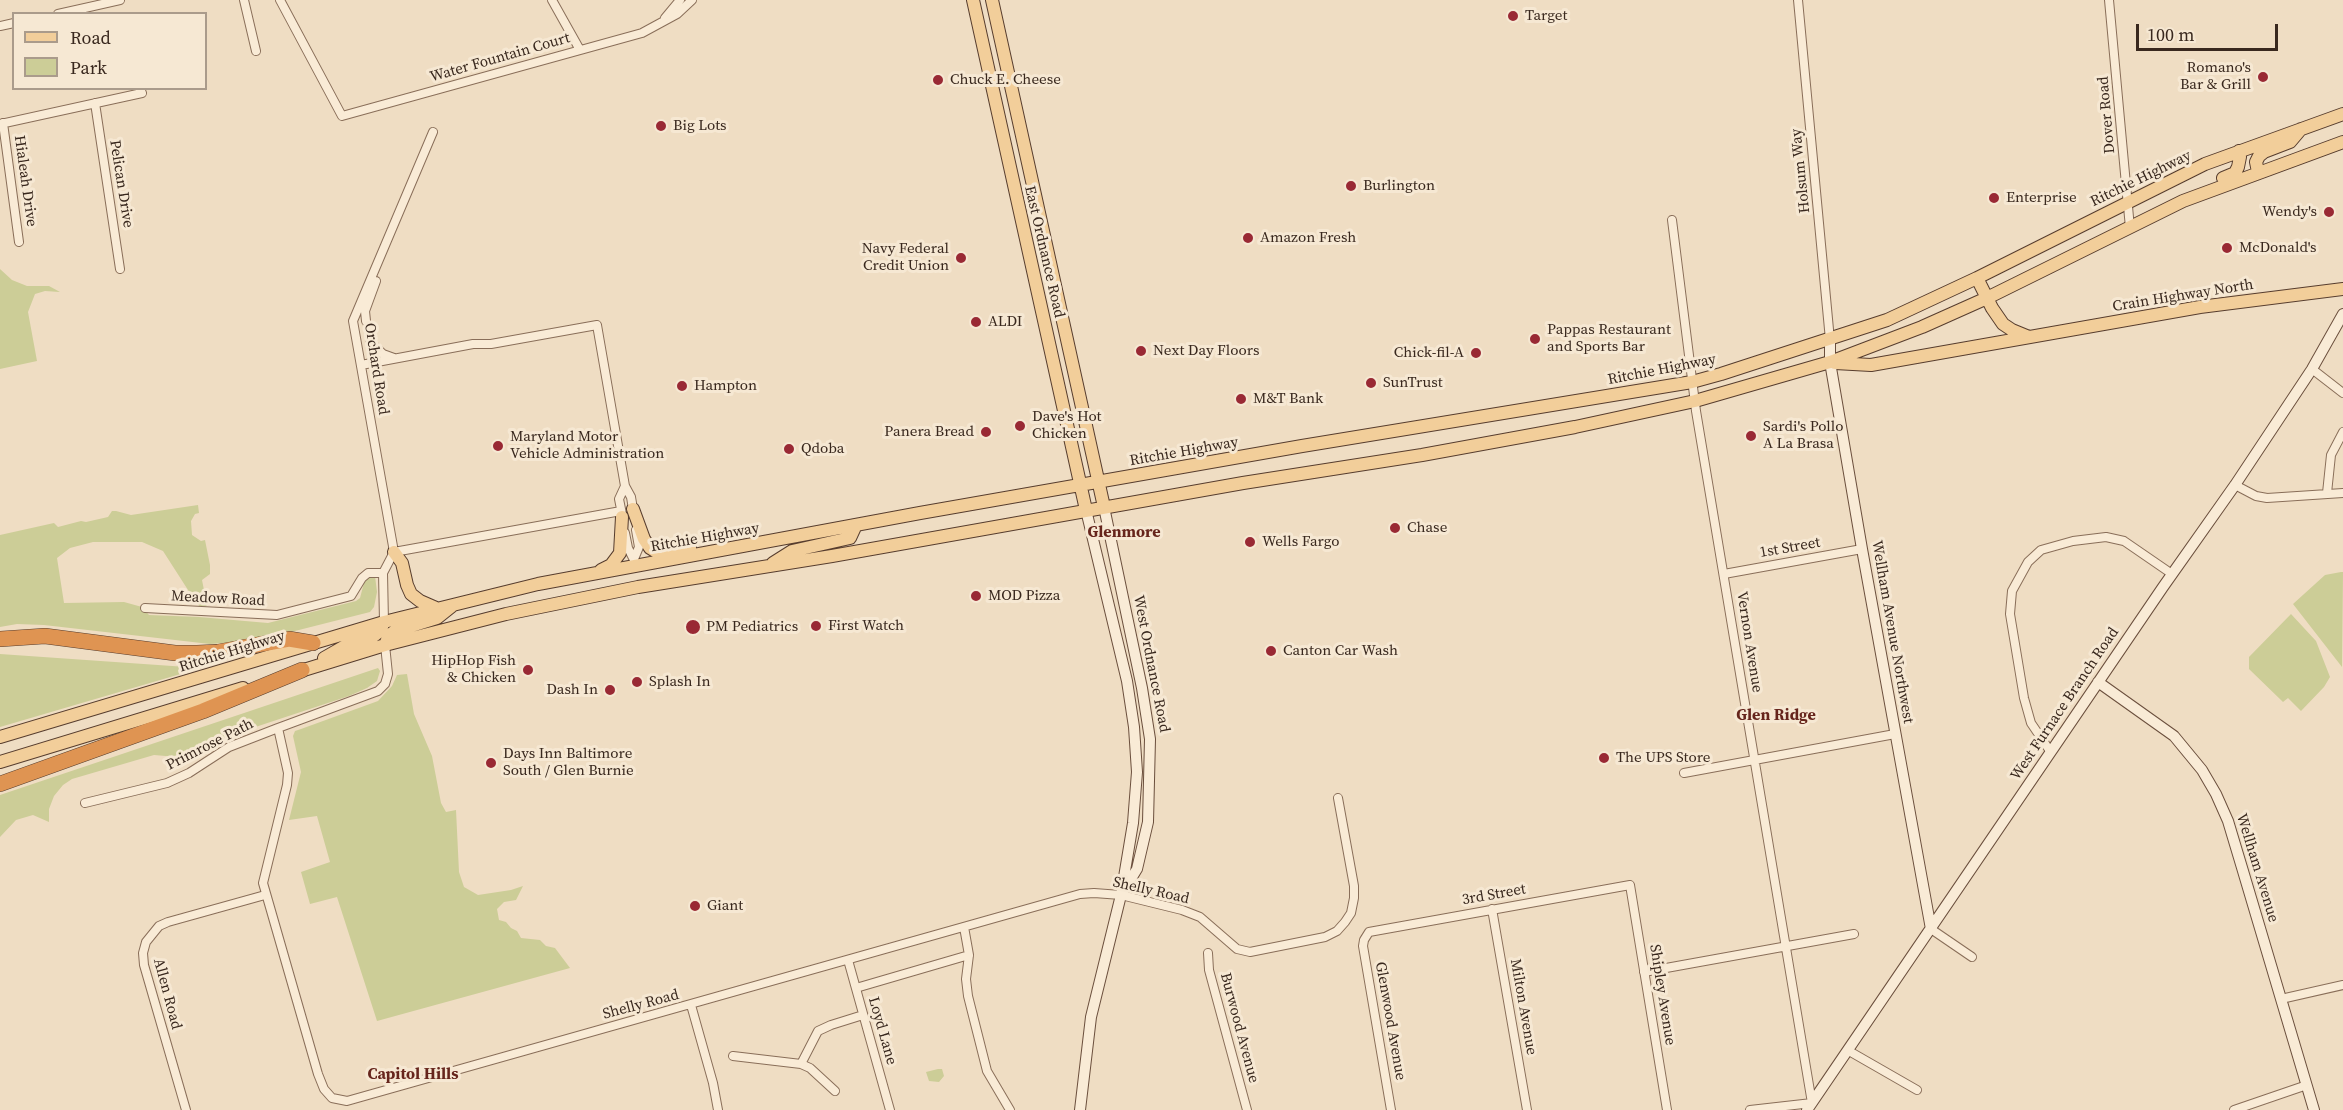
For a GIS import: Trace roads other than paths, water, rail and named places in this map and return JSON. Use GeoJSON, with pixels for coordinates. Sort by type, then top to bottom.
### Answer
{"type":"FeatureCollection","features":[{"type":"Feature","properties":{"kind":"highway"},"geometry":{"type":"LineString","coordinates":[[0,639],[45,636],[197,654],[289,639],[313,643]]}},
{"type":"Feature","properties":{"kind":"highway"},"geometry":{"type":"LineString","coordinates":[[0,784],[203,711],[302,670]]}},
{"type":"Feature","properties":{"kind":"main road","name":"East Ordnance Road"},"geometry":{"type":"LineString","coordinates":[[973,0],[1086,510]]}},
{"type":"Feature","properties":{"kind":"main road","name":"East Ordnance Road"},"geometry":{"type":"LineString","coordinates":[[992,0],[1104,507]]}},
{"type":"Feature","properties":{"kind":"main road","name":"Ritchie Highway"},"geometry":{"type":"LineString","coordinates":[[0,737],[384,622],[634,562],[715,552],[1302,446],[1692,382],[1887,320],[1977,278],[2128,201],[2239,151],[2343,114]]}},
{"type":"Feature","properties":{"kind":"main road"},"geometry":{"type":"LineString","coordinates":[[2258,172],[2256,162],[2259,156],[2290,142],[2302,129]]}},
{"type":"Feature","properties":{"kind":"main road"},"geometry":{"type":"LineString","coordinates":[[0,762],[385,645],[565,601],[1086,510],[1422,455],[1575,427],[1695,401],[1830,362],[1922,327],[1987,298],[2183,201],[2343,142]]}},
{"type":"Feature","properties":{"kind":"main road"},"geometry":{"type":"LineString","coordinates":[[2183,201],[2202,188],[2235,173],[2240,157],[2239,151]]}},
{"type":"Feature","properties":{"kind":"main road"},"geometry":{"type":"LineString","coordinates":[[1977,278],[2003,324],[2029,337]]}},
{"type":"Feature","properties":{"kind":"main road","name":"Crain Highway North"},"geometry":{"type":"LineString","coordinates":[[1830,362],[1871,365],[2200,307],[2343,289]]}},
{"type":"Feature","properties":{"kind":"main road"},"geometry":{"type":"LineString","coordinates":[[625,512],[650,548],[658,553],[695,548],[715,552]]}},
{"type":"Feature","properties":{"kind":"main road"},"geometry":{"type":"LineString","coordinates":[[591,574],[611,565],[620,553],[625,512]]}},
{"type":"Feature","properties":{"kind":"main road"},"geometry":{"type":"LineString","coordinates":[[767,566],[792,551],[850,538],[856,525]]}},
{"type":"Feature","properties":{"kind":"main road"},"geometry":{"type":"LineString","coordinates":[[394,552],[402,563],[406,585],[411,594],[436,609]]}},
{"type":"Feature","properties":{"kind":"main road"},"geometry":{"type":"LineString","coordinates":[[385,645],[389,635],[395,631],[437,618],[456,603]]}},
{"type":"Feature","properties":{"kind":"main road"},"geometry":{"type":"LineString","coordinates":[[302,670],[345,646],[374,636],[380,631],[384,622]]}},
{"type":"Feature","properties":{"kind":"street"},"geometry":{"type":"LineString","coordinates":[[67,12],[120,0]]}},
{"type":"Feature","properties":{"kind":"street"},"geometry":{"type":"LineString","coordinates":[[244,0],[256,51]]}},
{"type":"Feature","properties":{"kind":"street","name":"Water Fountain Court"},"geometry":{"type":"LineString","coordinates":[[280,0],[342,116],[642,33],[682,10],[693,0]]}},
{"type":"Feature","properties":{"kind":"street"},"geometry":{"type":"LineString","coordinates":[[552,0],[580,50]]}},
{"type":"Feature","properties":{"kind":"street","name":"Water Fountain Court"},"geometry":{"type":"LineString","coordinates":[[663,21],[680,0]]}},
{"type":"Feature","properties":{"kind":"street","name":"Holsum Way"},"geometry":{"type":"LineString","coordinates":[[1798,0],[1830,340]]}},
{"type":"Feature","properties":{"kind":"street","name":"Dover Road"},"geometry":{"type":"LineString","coordinates":[[2109,0],[2130,228]]}},
{"type":"Feature","properties":{"kind":"street"},"geometry":{"type":"LineString","coordinates":[[2,123],[142,93]]}},
{"type":"Feature","properties":{"kind":"street","name":"Pelican Drive"},"geometry":{"type":"LineString","coordinates":[[95,103],[120,269]]}},
{"type":"Feature","properties":{"kind":"street","name":"Hialeah Drive"},"geometry":{"type":"LineString","coordinates":[[2,123],[20,242]]}},
{"type":"Feature","properties":{"kind":"street","name":"Orchard Road"},"geometry":{"type":"LineString","coordinates":[[394,552],[353,321],[433,132]]}},
{"type":"Feature","properties":{"kind":"street","name":"Vernon Avenue"},"geometry":{"type":"LineString","coordinates":[[1672,220],[1692,382],[1786,947],[1810,1106]]}},
{"type":"Feature","properties":{"kind":"street"},"geometry":{"type":"LineString","coordinates":[[366,321],[365,311],[380,270],[381,255]]}},
{"type":"Feature","properties":{"kind":"street","name":"West Furnace Branch Road"},"geometry":{"type":"LineString","coordinates":[[1810,1106],[1850,1051],[2050,751],[2235,485],[2312,369],[2343,314]]}},
{"type":"Feature","properties":{"kind":"street"},"geometry":{"type":"LineString","coordinates":[[361,366],[473,344],[491,344],[597,325],[625,486],[631,497],[625,512],[628,548],[634,562]]}},
{"type":"Feature","properties":{"kind":"street","name":"Wellham Avenue Northwest"},"geometry":{"type":"LineString","coordinates":[[1830,340],[1830,362],[1862,549],[1931,929]]}},
{"type":"Feature","properties":{"kind":"street"},"geometry":{"type":"LineString","coordinates":[[370,342],[383,354],[394,358]]}},
{"type":"Feature","properties":{"kind":"street"},"geometry":{"type":"LineString","coordinates":[[2312,369],[2343,393]]}},
{"type":"Feature","properties":{"kind":"street"},"geometry":{"type":"LineString","coordinates":[[2327,494],[2331,455],[2343,432]]}},
{"type":"Feature","properties":{"kind":"street"},"geometry":{"type":"LineString","coordinates":[[2235,485],[2256,496],[2268,498],[2343,493]]}},
{"type":"Feature","properties":{"kind":"street","name":"West Ordnance Road"},"geometry":{"type":"LineString","coordinates":[[1104,507],[1142,688],[1150,739],[1148,822],[1137,869],[1121,895]]}},
{"type":"Feature","properties":{"kind":"street","name":"West Ordnance Road"},"geometry":{"type":"LineString","coordinates":[[1080,1110],[1091,1017],[1121,895],[1133,823],[1137,772],[1134,727],[1127,681],[1086,510]]}},
{"type":"Feature","properties":{"kind":"street"},"geometry":{"type":"LineString","coordinates":[[384,622],[383,573],[394,552],[625,512]]}},
{"type":"Feature","properties":{"kind":"street"},"geometry":{"type":"LineString","coordinates":[[625,512],[639,547],[634,562]]}},
{"type":"Feature","properties":{"kind":"street"},"geometry":{"type":"LineString","coordinates":[[2050,751],[2031,723],[2024,698],[2010,614],[2012,591],[2028,562],[2041,550],[2073,540],[2106,537],[2124,541],[2172,574]]}},
{"type":"Feature","properties":{"kind":"street","name":"1st Street"},"geometry":{"type":"LineString","coordinates":[[1724,574],[1862,549]]}},
{"type":"Feature","properties":{"kind":"street","name":"Meadow Road"},"geometry":{"type":"LineString","coordinates":[[146,608],[278,615],[351,596],[362,578],[368,573],[383,573]]}},
{"type":"Feature","properties":{"kind":"street"},"geometry":{"type":"LineString","coordinates":[[278,728],[378,691],[385,684],[388,674],[385,645]]}},
{"type":"Feature","properties":{"kind":"street","name":"Wellham Avenue"},"geometry":{"type":"LineString","coordinates":[[2098,682],[2174,736],[2202,770],[2228,821],[2314,1110]]}},
{"type":"Feature","properties":{"kind":"street","name":"Shelly Road"},"geometry":{"type":"LineString","coordinates":[[278,728],[288,772],[287,786],[263,883],[265,895],[318,1074],[324,1089],[332,1098],[347,1101],[1080,894],[1121,895],[1182,910],[1200,917],[1237,949],[1250,952],[1325,937],[1337,931],[1345,922],[1351,913],[1354,898],[1354,886],[1338,798]]}},
{"type":"Feature","properties":{"kind":"street","name":"Primrose Path"},"geometry":{"type":"LineString","coordinates":[[85,803],[167,783],[189,773],[229,747],[278,728]]}},
{"type":"Feature","properties":{"kind":"street"},"geometry":{"type":"LineString","coordinates":[[1684,772],[1895,734]]}},
{"type":"Feature","properties":{"kind":"street","name":"3rd Street"},"geometry":{"type":"LineString","coordinates":[[1366,937],[1373,930],[1630,885]]}},
{"type":"Feature","properties":{"kind":"street","name":"Shipley Avenue"},"geometry":{"type":"LineString","coordinates":[[1630,885],[1667,1110]]}},
{"type":"Feature","properties":{"kind":"street","name":"Allen Road"},"geometry":{"type":"LineString","coordinates":[[186,1110],[144,965],[143,953],[146,942],[159,926],[168,922],[265,895]]}},
{"type":"Feature","properties":{"kind":"street","name":"Milton Avenue"},"geometry":{"type":"LineString","coordinates":[[1492,909],[1527,1110]]}},
{"type":"Feature","properties":{"kind":"street"},"geometry":{"type":"LineString","coordinates":[[964,927],[969,955],[966,979],[968,996],[987,1071],[1010,1110]]}},
{"type":"Feature","properties":{"kind":"street"},"geometry":{"type":"LineString","coordinates":[[1931,929],[1972,957]]}},
{"type":"Feature","properties":{"kind":"street"},"geometry":{"type":"LineString","coordinates":[[1644,972],[1854,934]]}},
{"type":"Feature","properties":{"kind":"street","name":"Glenwood Avenue"},"geometry":{"type":"LineString","coordinates":[[1366,937],[1363,946],[1391,1110]]}},
{"type":"Feature","properties":{"kind":"street","name":"Burwood Avenue"},"geometry":{"type":"LineString","coordinates":[[1208,953],[1209,970],[1247,1110]]}},
{"type":"Feature","properties":{"kind":"street"},"geometry":{"type":"LineString","coordinates":[[855,988],[969,955]]}},
{"type":"Feature","properties":{"kind":"street","name":"Loyd Lane"},"geometry":{"type":"LineString","coordinates":[[848,960],[890,1110]]}},
{"type":"Feature","properties":{"kind":"street"},"geometry":{"type":"LineString","coordinates":[[2281,999],[2343,985]]}},
{"type":"Feature","properties":{"kind":"street"},"geometry":{"type":"LineString","coordinates":[[691,1005],[713,1083],[718,1110]]}},
{"type":"Feature","properties":{"kind":"street"},"geometry":{"type":"LineString","coordinates":[[801,1064],[818,1031],[863,1015]]}},
{"type":"Feature","properties":{"kind":"street"},"geometry":{"type":"LineString","coordinates":[[1850,1051],[1917,1090]]}},
{"type":"Feature","properties":{"kind":"street"},"geometry":{"type":"LineString","coordinates":[[733,1056],[801,1064],[810,1068],[835,1091]]}},
{"type":"Feature","properties":{"kind":"street"},"geometry":{"type":"LineString","coordinates":[[2234,1110],[2307,1085]]}},
{"type":"Feature","properties":{"kind":"street"},"geometry":{"type":"LineString","coordinates":[[1750,1110],[1810,1106]]}},
{"type":"Feature","properties":{"kind":"tunnel"},"geometry":{"type":"LineString","coordinates":[[366,321],[370,342]]}},
{"type":"Feature","properties":{"kind":"place","name":"Target"},"geometry":{"type":"Point","coordinates":[1513,16]}},
{"type":"Feature","properties":{"kind":"place","name":"Romano's Bar & Grill"},"geometry":{"type":"Point","coordinates":[2263,77]}},
{"type":"Feature","properties":{"kind":"place","name":"Chuck E. Cheese"},"geometry":{"type":"Point","coordinates":[938,80]}},
{"type":"Feature","properties":{"kind":"place","name":"Big Lots"},"geometry":{"type":"Point","coordinates":[661,126]}},
{"type":"Feature","properties":{"kind":"place","name":"Burlington"},"geometry":{"type":"Point","coordinates":[1351,186]}},
{"type":"Feature","properties":{"kind":"place","name":"Enterprise"},"geometry":{"type":"Point","coordinates":[1994,198]}},
{"type":"Feature","properties":{"kind":"place","name":"Wendy's"},"geometry":{"type":"Point","coordinates":[2329,212]}},
{"type":"Feature","properties":{"kind":"place","name":"Amazon Fresh"},"geometry":{"type":"Point","coordinates":[1248,238]}},
{"type":"Feature","properties":{"kind":"place","name":"McDonald's"},"geometry":{"type":"Point","coordinates":[2227,248]}},
{"type":"Feature","properties":{"kind":"place","name":"Navy Federal Credit Union"},"geometry":{"type":"Point","coordinates":[961,258]}},
{"type":"Feature","properties":{"kind":"place","name":"ALDI"},"geometry":{"type":"Point","coordinates":[976,322]}},
{"type":"Feature","properties":{"kind":"place","name":"Pappas Restaurant and Sports Bar"},"geometry":{"type":"Point","coordinates":[1535,339]}},
{"type":"Feature","properties":{"kind":"place","name":"Next Day Floors"},"geometry":{"type":"Point","coordinates":[1141,351]}},
{"type":"Feature","properties":{"kind":"place","name":"Chick-fil-A"},"geometry":{"type":"Point","coordinates":[1476,353]}},
{"type":"Feature","properties":{"kind":"place","name":"SunTrust"},"geometry":{"type":"Point","coordinates":[1371,383]}},
{"type":"Feature","properties":{"kind":"place","name":"Hampton"},"geometry":{"type":"Point","coordinates":[682,386]}},
{"type":"Feature","properties":{"kind":"place","name":"M&T Bank"},"geometry":{"type":"Point","coordinates":[1241,399]}},
{"type":"Feature","properties":{"kind":"place","name":"Dave's Hot Chicken"},"geometry":{"type":"Point","coordinates":[1020,426]}},
{"type":"Feature","properties":{"kind":"place","name":"Panera Bread"},"geometry":{"type":"Point","coordinates":[986,432]}},
{"type":"Feature","properties":{"kind":"place","name":"Sardi's Pollo A La Brasa"},"geometry":{"type":"Point","coordinates":[1751,436]}},
{"type":"Feature","properties":{"kind":"place","name":"Maryland Motor Vehicle Administration"},"geometry":{"type":"Point","coordinates":[498,446]}},
{"type":"Feature","properties":{"kind":"place","name":"Qdoba"},"geometry":{"type":"Point","coordinates":[789,449]}},
{"type":"Feature","properties":{"kind":"place","name":"Chase"},"geometry":{"type":"Point","coordinates":[1395,528]}},
{"type":"Feature","properties":{"kind":"place","name":"Wells Fargo"},"geometry":{"type":"Point","coordinates":[1250,542]}},
{"type":"Feature","properties":{"kind":"place","name":"MOD Pizza"},"geometry":{"type":"Point","coordinates":[976,596]}},
{"type":"Feature","properties":{"kind":"place","name":"First Watch"},"geometry":{"type":"Point","coordinates":[816,626]}},
{"type":"Feature","properties":{"kind":"place","name":"PM Pediatrics"},"geometry":{"type":"Point","coordinates":[693,627]}},
{"type":"Feature","properties":{"kind":"place","name":"Canton Car Wash"},"geometry":{"type":"Point","coordinates":[1271,651]}},
{"type":"Feature","properties":{"kind":"place","name":"HipHop Fish & Chicken"},"geometry":{"type":"Point","coordinates":[528,670]}},
{"type":"Feature","properties":{"kind":"place","name":"Splash In"},"geometry":{"type":"Point","coordinates":[637,682]}},
{"type":"Feature","properties":{"kind":"place","name":"Dash In"},"geometry":{"type":"Point","coordinates":[610,690]}},
{"type":"Feature","properties":{"kind":"place","name":"The UPS Store"},"geometry":{"type":"Point","coordinates":[1604,758]}},
{"type":"Feature","properties":{"kind":"place","name":"Days Inn Baltimore South / Glen Burnie"},"geometry":{"type":"Point","coordinates":[491,763]}},
{"type":"Feature","properties":{"kind":"place","name":"Giant"},"geometry":{"type":"Point","coordinates":[695,906]}},
{"type":"Feature","properties":{"kind":"district","name":"Glenmore"},"geometry":{"type":"Point","coordinates":[1124,533]}},
{"type":"Feature","properties":{"kind":"district","name":"Glen Ridge"},"geometry":{"type":"Point","coordinates":[1776,716]}},
{"type":"Feature","properties":{"kind":"district","name":"Capitol Hills"},"geometry":{"type":"Point","coordinates":[413,1075]}}]}
